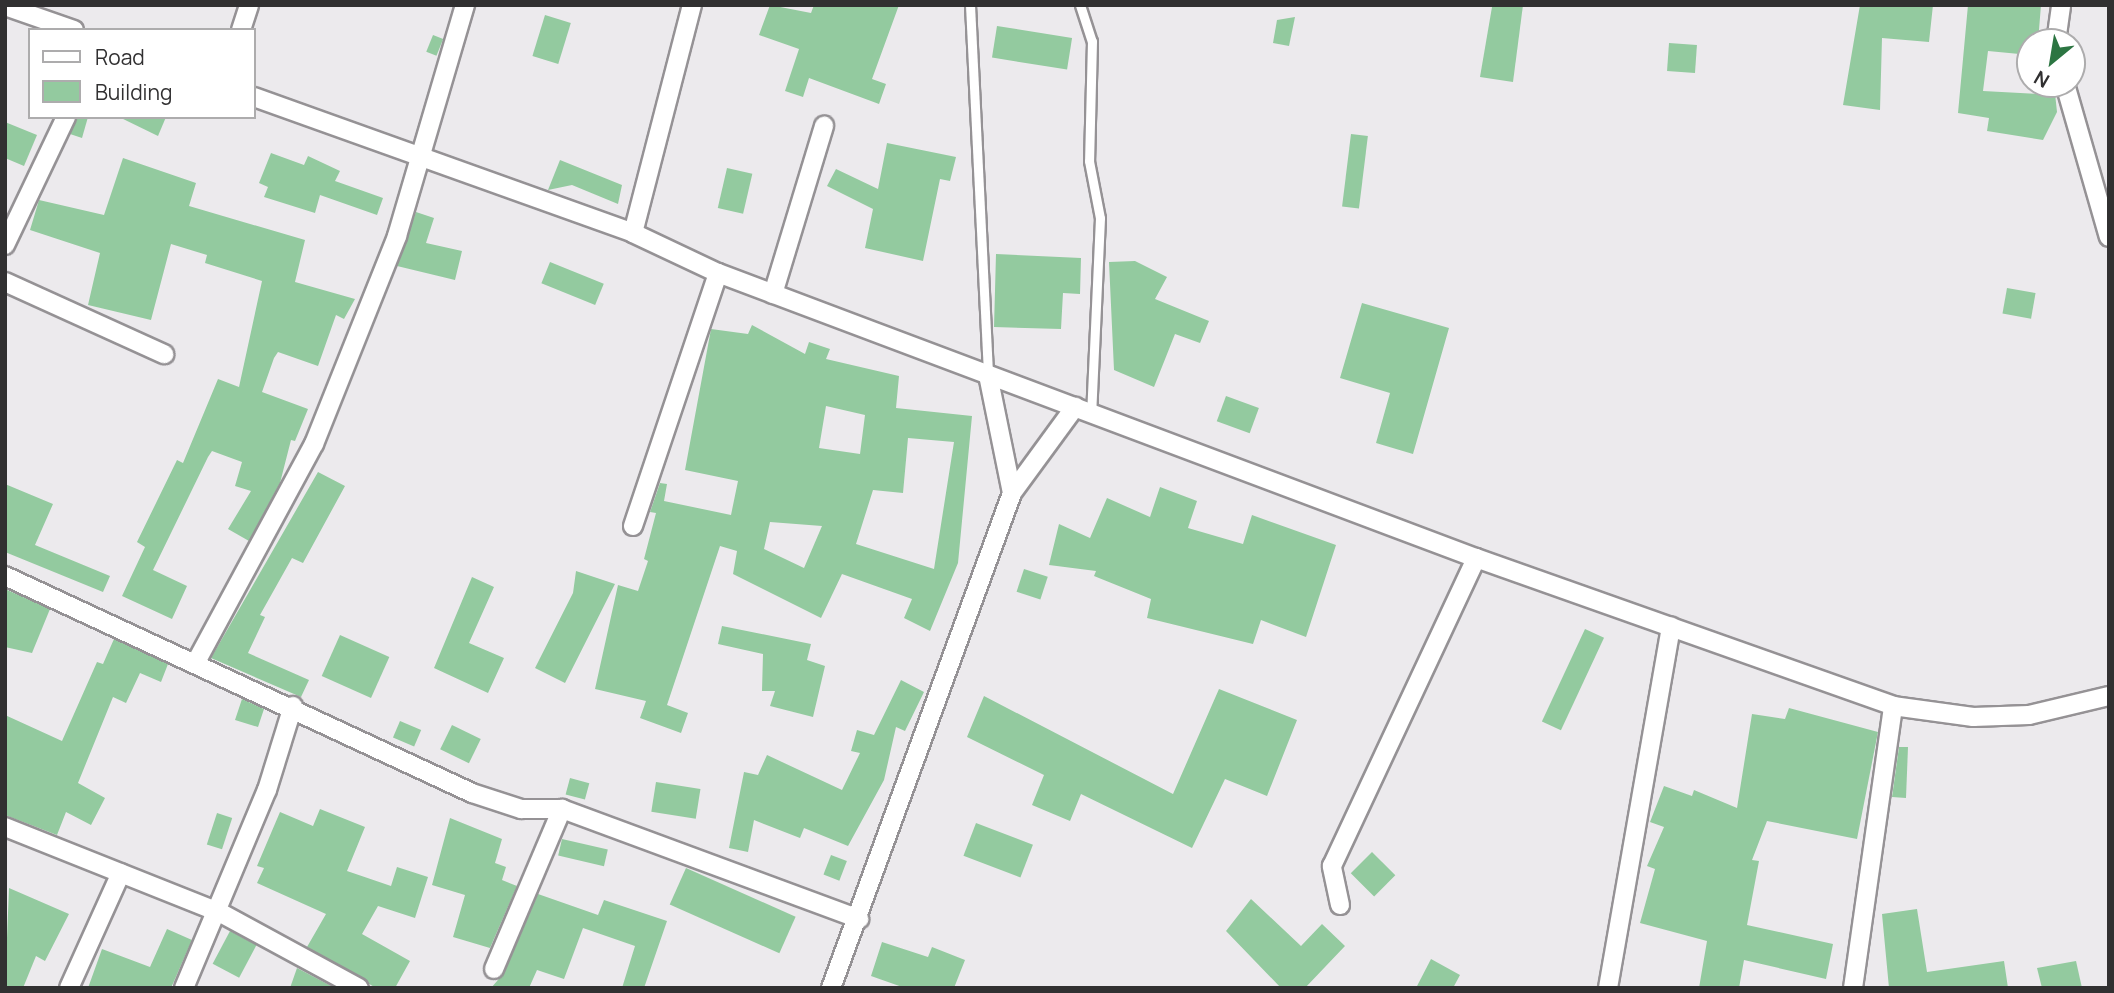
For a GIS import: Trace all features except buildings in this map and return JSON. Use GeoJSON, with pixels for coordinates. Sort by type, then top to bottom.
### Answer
{"type":"FeatureCollection","features":[{"type":"Feature","properties":{"kind":"street"},"geometry":{"type":"LineString","coordinates":[[243,28],[249,5]]}},
{"type":"Feature","properties":{"kind":"street"},"geometry":{"type":"LineString","coordinates":[[196,662],[314,444],[420,162],[465,5]]}},
{"type":"Feature","properties":{"kind":"street"},"geometry":{"type":"LineString","coordinates":[[633,233],[692,5]]}},
{"type":"Feature","properties":{"kind":"street"},"geometry":{"type":"LineString","coordinates":[[2058,28],[2061,5]]}},
{"type":"Feature","properties":{"kind":"street"},"geometry":{"type":"LineString","coordinates":[[5,6],[28,10],[69,28]]}},
{"type":"Feature","properties":{"kind":"street"},"geometry":{"type":"LineString","coordinates":[[256,98],[420,162],[633,233],[718,274],[1476,558],[1893,706],[1946,715],[2018,715],[2109,696]]}},
{"type":"Feature","properties":{"kind":"street"},"geometry":{"type":"LineString","coordinates":[[2069,98],[2109,237]]}},
{"type":"Feature","properties":{"kind":"street"},"geometry":{"type":"LineString","coordinates":[[5,246],[65,119]]}},
{"type":"Feature","properties":{"kind":"street"},"geometry":{"type":"LineString","coordinates":[[773,294],[824,126]]}},
{"type":"Feature","properties":{"kind":"street"},"geometry":{"type":"LineString","coordinates":[[633,526],[718,274]]}},
{"type":"Feature","properties":{"kind":"street"},"geometry":{"type":"LineString","coordinates":[[5,282],[164,354]]}},
{"type":"Feature","properties":{"kind":"street"},"geometry":{"type":"LineString","coordinates":[[988,376],[1012,493]]}},
{"type":"Feature","properties":{"kind":"street"},"geometry":{"type":"LineString","coordinates":[[831,988],[859,919],[1012,493],[1083,410]]}},
{"type":"Feature","properties":{"kind":"street"},"geometry":{"type":"LineString","coordinates":[[1340,905],[1332,866],[1476,558]]}},
{"type":"Feature","properties":{"kind":"street"},"geometry":{"type":"LineString","coordinates":[[5,576],[293,706],[472,793],[521,809],[562,809],[859,919]]}},
{"type":"Feature","properties":{"kind":"street"},"geometry":{"type":"LineString","coordinates":[[1608,988],[1671,626]]}},
{"type":"Feature","properties":{"kind":"street"},"geometry":{"type":"LineString","coordinates":[[184,988],[219,912],[293,706]]}},
{"type":"Feature","properties":{"kind":"street"},"geometry":{"type":"LineString","coordinates":[[1853,988],[1893,706]]}},
{"type":"Feature","properties":{"kind":"street"},"geometry":{"type":"LineString","coordinates":[[494,969],[562,809]]}},
{"type":"Feature","properties":{"kind":"street"},"geometry":{"type":"LineString","coordinates":[[5,827],[219,912],[359,988]]}},
{"type":"Feature","properties":{"kind":"street"},"geometry":{"type":"LineString","coordinates":[[69,988],[121,873]]}},
{"type":"Feature","properties":{"kind":"lane"},"geometry":{"type":"LineString","coordinates":[[970,5],[988,376]]}},
{"type":"Feature","properties":{"kind":"lane"},"geometry":{"type":"LineString","coordinates":[[1080,5],[1092,41],[1088,161],[1100,218],[1083,410]]}}]}
